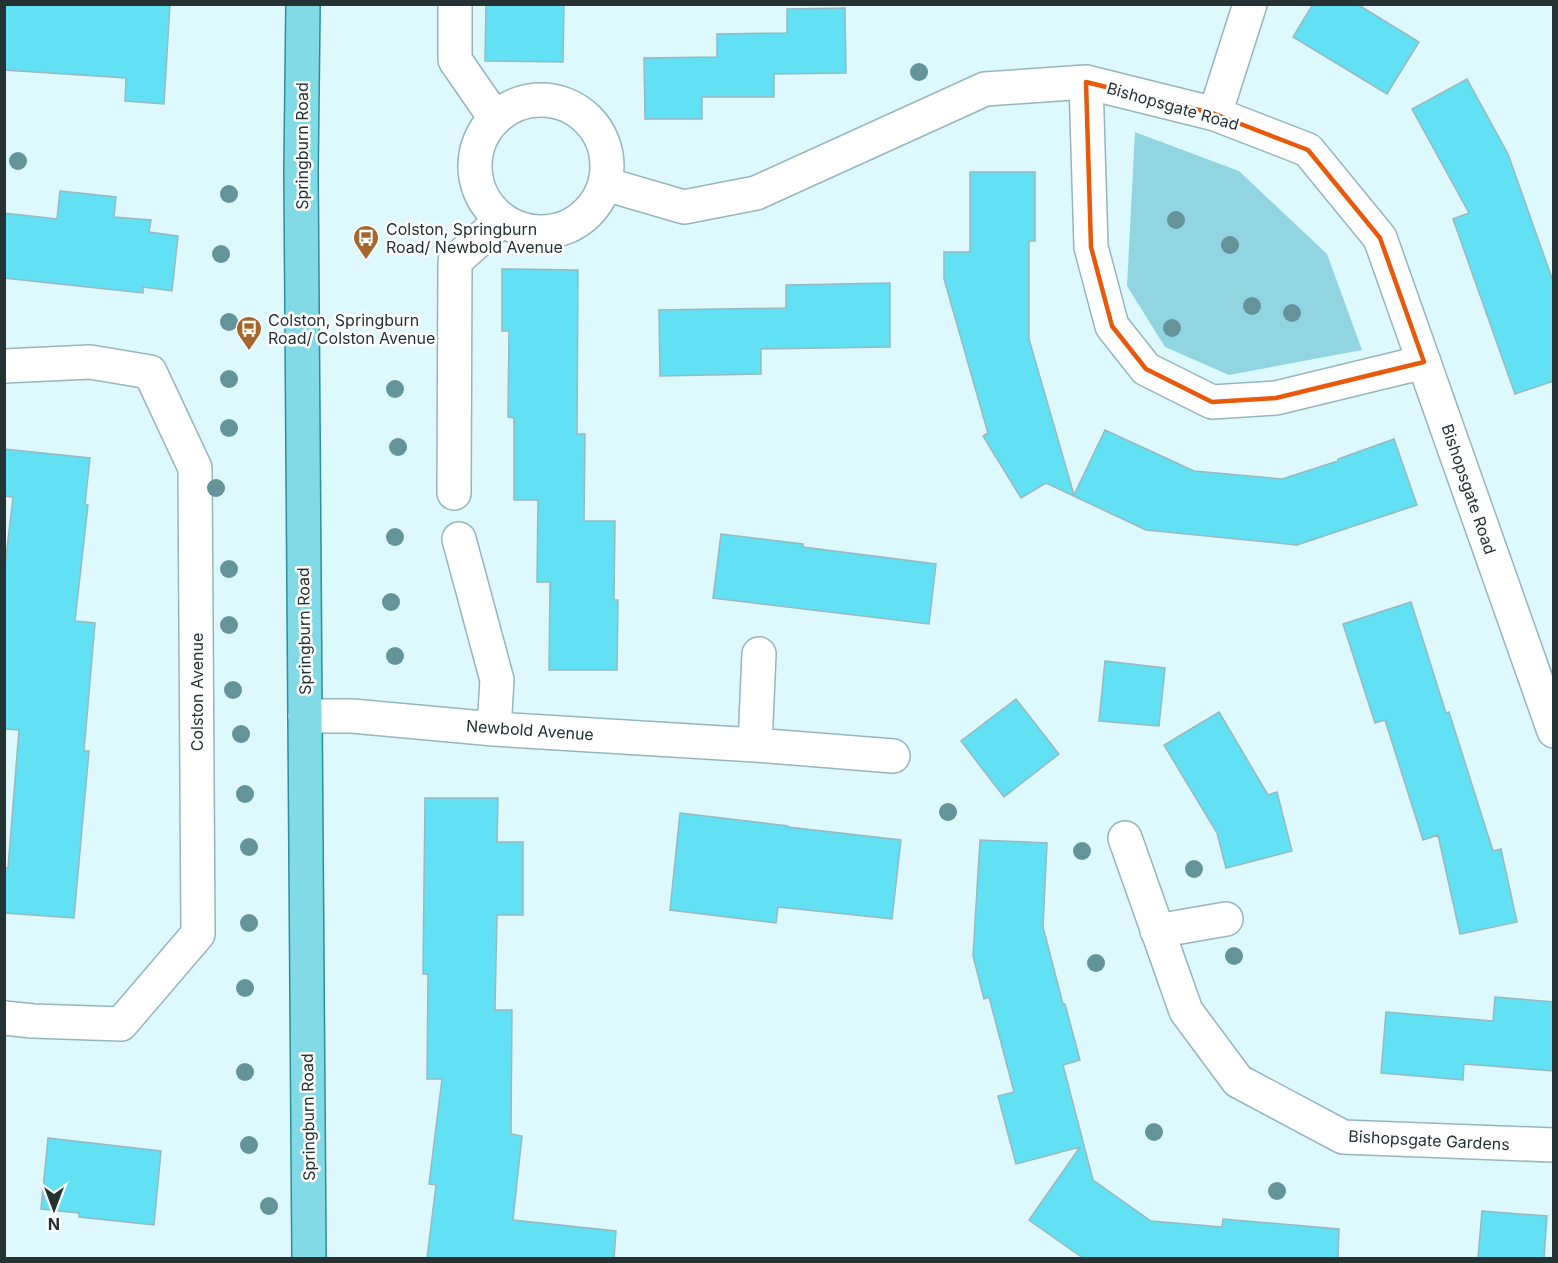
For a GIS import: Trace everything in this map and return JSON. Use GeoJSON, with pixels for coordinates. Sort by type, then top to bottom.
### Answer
{"type":"FeatureCollection","features":[{"type":"Feature","properties":{"kind":"main road","name":"Springburn Road"},"geometry":{"type":"LineString","coordinates":[[303,4],[301,171],[309,1258]]}},
{"type":"Feature","properties":{"kind":"street"},"geometry":{"type":"LineString","coordinates":[[455,4],[455,60],[495,118]]}},
{"type":"Feature","properties":{"kind":"street"},"geometry":{"type":"LineString","coordinates":[[1215,114],[1250,4]]}},
{"type":"Feature","properties":{"kind":"street"},"geometry":{"type":"LineString","coordinates":[[1086,82],[1091,247],[1112,327],[1146,369],[1212,402],[1276,398],[1424,362]]}},
{"type":"Feature","properties":{"kind":"street","name":"Bishopsgate Road"},"geometry":{"type":"LineString","coordinates":[[605,184],[684,207],[756,193],[985,89],[1086,82],[1215,114],[1308,150],[1380,238],[1554,731]]}},
{"type":"Feature","properties":{"kind":"street"},"geometry":{"type":"LineString","coordinates":[[538,100],[562,104],[583,115],[598,132],[606,154],[605,184],[595,205],[579,221],[558,231],[546,233],[523,231],[502,220],[480,195],[474,172],[476,150],[481,136],[495,118],[515,103],[538,100]]}},
{"type":"Feature","properties":{"kind":"street"},"geometry":{"type":"LineString","coordinates":[[454,494],[455,261],[502,220]]}},
{"type":"Feature","properties":{"kind":"street","name":"Colston Avenue"},"geometry":{"type":"LineString","coordinates":[[4,366],[90,362],[150,372],[195,468],[198,934],[121,1024],[4,1018]]}},
{"type":"Feature","properties":{"kind":"street"},"geometry":{"type":"LineString","coordinates":[[459,538],[497,681],[494,729]]}},
{"type":"Feature","properties":{"kind":"street"},"geometry":{"type":"LineString","coordinates":[[755,745],[759,654]]}},
{"type":"Feature","properties":{"kind":"street","name":"Newbold Avenue"},"geometry":{"type":"LineString","coordinates":[[304,716],[352,716],[494,729],[893,756]]}},
{"type":"Feature","properties":{"kind":"street","name":"Bishopsgate Gardens"},"geometry":{"type":"LineString","coordinates":[[1125,838],[1186,1011],[1238,1081],[1343,1137],[1554,1145]]}},
{"type":"Feature","properties":{"kind":"street"},"geometry":{"type":"LineString","coordinates":[[1157,931],[1226,919]]}},
{"type":"Feature","properties":{"kind":"highlighted area"},"geometry":{"type":"Polygon","coordinates":[[[1086,82],[1215,114],[1308,150],[1380,238],[1424,362],[1276,398],[1212,402],[1146,369],[1112,326],[1091,247],[1086,82]]]}},
{"type":"Feature","properties":{"kind":"shaded area"},"geometry":{"type":"Polygon","coordinates":[[[1135,132],[1239,171],[1327,254],[1362,350],[1229,375],[1165,347],[1127,286],[1135,132]]]}},
{"type":"Feature","properties":{"kind":"building"},"geometry":{"type":"Polygon","coordinates":[[[4,4],[170,4],[164,104],[125,101],[126,78],[4,70],[4,4]]]}},
{"type":"Feature","properties":{"kind":"building"},"geometry":{"type":"Polygon","coordinates":[[[486,4],[564,4],[563,62],[485,61],[486,4]]]}},
{"type":"Feature","properties":{"kind":"building"},"geometry":{"type":"Polygon","coordinates":[[[1313,4],[1357,4],[1419,42],[1387,94],[1293,37],[1313,4]]]}},
{"type":"Feature","properties":{"kind":"building"},"geometry":{"type":"Polygon","coordinates":[[[845,8],[846,73],[774,74],[774,97],[702,97],[702,119],[645,119],[644,58],[717,57],[717,34],[787,33],[787,9],[845,8]]]}},
{"type":"Feature","properties":{"kind":"building"},"geometry":{"type":"Polygon","coordinates":[[[1467,79],[1508,154],[1554,284],[1554,381],[1515,394],[1453,219],[1469,213],[1412,109],[1467,79]]]}},
{"type":"Feature","properties":{"kind":"building"},"geometry":{"type":"Polygon","coordinates":[[[970,172],[1035,172],[1035,241],[1029,241],[1029,339],[1074,495],[1105,430],[1194,471],[1282,479],[1338,461],[1338,459],[1394,439],[1417,505],[1297,545],[1146,530],[1046,483],[1021,498],[983,436],[988,433],[944,279],[944,252],[970,252],[970,172]]]}},
{"type":"Feature","properties":{"kind":"building"},"geometry":{"type":"Polygon","coordinates":[[[60,191],[116,197],[114,217],[151,220],[149,232],[178,236],[172,291],[143,287],[143,293],[4,278],[4,213],[57,219],[60,191]]]}},
{"type":"Feature","properties":{"kind":"building"},"geometry":{"type":"Polygon","coordinates":[[[502,269],[578,270],[577,434],[585,434],[584,521],[615,521],[614,600],[618,600],[617,670],[549,670],[550,582],[537,582],[538,500],[514,500],[514,418],[508,417],[509,331],[502,331],[502,269]]]}},
{"type":"Feature","properties":{"kind":"building"},"geometry":{"type":"Polygon","coordinates":[[[890,283],[890,347],[761,349],[761,374],[660,376],[659,310],[786,308],[786,285],[890,283]]]}},
{"type":"Feature","properties":{"kind":"building"},"geometry":{"type":"Polygon","coordinates":[[[4,449],[90,458],[85,504],[88,505],[75,621],[95,623],[84,751],[89,751],[74,918],[4,913],[4,868],[8,868],[19,730],[4,729],[4,574],[13,497],[4,496],[4,449]]]}},
{"type":"Feature","properties":{"kind":"building"},"geometry":{"type":"Polygon","coordinates":[[[721,534],[936,564],[929,624],[713,598],[721,534]]]}},
{"type":"Feature","properties":{"kind":"building"},"geometry":{"type":"Polygon","coordinates":[[[1411,602],[1493,851],[1501,849],[1517,922],[1460,934],[1438,835],[1423,840],[1385,720],[1375,723],[1343,624],[1411,602]]]}},
{"type":"Feature","properties":{"kind":"building"},"geometry":{"type":"Polygon","coordinates":[[[1105,661],[1165,668],[1159,726],[1099,721],[1105,661]]]}},
{"type":"Feature","properties":{"kind":"building"},"geometry":{"type":"Polygon","coordinates":[[[1016,699],[1059,754],[1004,797],[961,741],[1016,699]]]}},
{"type":"Feature","properties":{"kind":"building"},"geometry":{"type":"Polygon","coordinates":[[[1219,712],[1268,795],[1277,792],[1292,851],[1226,868],[1217,833],[1164,745],[1219,712]]]}},
{"type":"Feature","properties":{"kind":"building"},"geometry":{"type":"Polygon","coordinates":[[[425,798],[498,798],[497,842],[523,842],[523,915],[497,915],[495,1010],[512,1010],[511,1134],[522,1136],[513,1220],[616,1231],[614,1258],[427,1258],[436,1185],[429,1184],[442,1079],[427,1079],[428,974],[423,974],[425,798]]]}},
{"type":"Feature","properties":{"kind":"building"},"geometry":{"type":"Polygon","coordinates":[[[680,813],[901,840],[892,919],[778,907],[776,923],[670,910],[680,813]]]}},
{"type":"Feature","properties":{"kind":"building"},"geometry":{"type":"Polygon","coordinates":[[[980,840],[1047,843],[1043,927],[1080,1060],[1063,1065],[1093,1180],[1151,1221],[1222,1227],[1223,1219],[1339,1229],[1338,1258],[1083,1258],[1029,1220],[1080,1147],[1016,1164],[998,1096],[1014,1092],[989,997],[984,999],[973,956],[980,840]]]}},
{"type":"Feature","properties":{"kind":"building"},"geometry":{"type":"Polygon","coordinates":[[[1495,997],[1554,1002],[1554,1071],[1464,1064],[1463,1080],[1381,1073],[1386,1012],[1493,1021],[1495,997]]]}},
{"type":"Feature","properties":{"kind":"building"},"geometry":{"type":"Polygon","coordinates":[[[48,1138],[161,1151],[154,1225],[79,1217],[79,1213],[41,1209],[48,1138]]]}},
{"type":"Feature","properties":{"kind":"building"},"geometry":{"type":"Polygon","coordinates":[[[1482,1211],[1547,1216],[1544,1258],[1478,1258],[1482,1211]]]}},
{"type":"Feature","properties":{"kind":"place","name":"Colston, Springburn Road/ Newbold Avenue"},"geometry":{"type":"Point","coordinates":[366,261]}},
{"type":"Feature","properties":{"kind":"place","name":"Colston, Springburn Road/ Colston Avenue"},"geometry":{"type":"Point","coordinates":[249,352]}}]}
